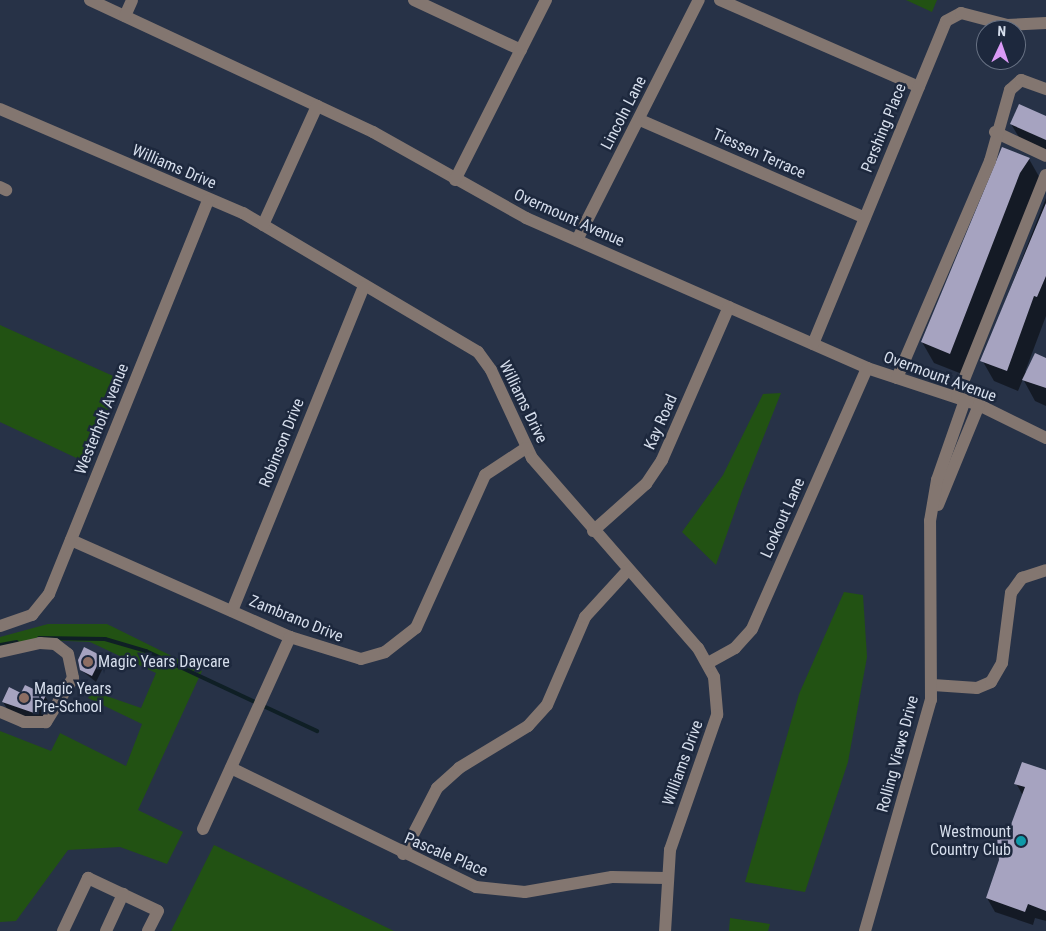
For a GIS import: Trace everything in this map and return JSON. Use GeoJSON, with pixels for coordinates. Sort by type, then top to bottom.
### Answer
{"type":"FeatureCollection","features":[{"type":"Feature","properties":{"kind":"street","name":"Overmount Avenue"},"geometry":{"type":"LineString","coordinates":[[90,0],[318,106],[455,180],[577,240],[867,368],[979,405],[1046,438]]}},
{"type":"Feature","properties":{"kind":"street"},"geometry":{"type":"LineString","coordinates":[[125,16],[132,0]]}},
{"type":"Feature","properties":{"kind":"street"},"geometry":{"type":"LineString","coordinates":[[414,0],[521,50]]}},
{"type":"Feature","properties":{"kind":"street"},"geometry":{"type":"LineString","coordinates":[[455,180],[546,0]]}},
{"type":"Feature","properties":{"kind":"street","name":"Lincoln Lane"},"geometry":{"type":"LineString","coordinates":[[577,240],[640,120],[699,0]]}},
{"type":"Feature","properties":{"kind":"street"},"geometry":{"type":"LineString","coordinates":[[720,0],[919,87]]}},
{"type":"Feature","properties":{"kind":"street","name":"Pershing Place"},"geometry":{"type":"LineString","coordinates":[[813,344],[950,16],[961,13],[1013,26],[1046,23]]}},
{"type":"Feature","properties":{"kind":"street"},"geometry":{"type":"LineString","coordinates":[[897,378],[990,161],[994,132],[1015,82],[1022,80],[1046,90]]}},
{"type":"Feature","properties":{"kind":"street"},"geometry":{"type":"LineString","coordinates":[[263,225],[318,106]]}},
{"type":"Feature","properties":{"kind":"street","name":"Williams Drive"},"geometry":{"type":"LineString","coordinates":[[0,109],[263,225],[363,288],[478,352],[491,370],[526,448],[594,531],[708,663],[717,716],[676,832],[666,878],[665,931]]}},
{"type":"Feature","properties":{"kind":"street","name":"Tiessen Terrace"},"geometry":{"type":"LineString","coordinates":[[640,120],[865,218]]}},
{"type":"Feature","properties":{"kind":"street"},"geometry":{"type":"LineString","coordinates":[[994,132],[1046,156]]}},
{"type":"Feature","properties":{"kind":"street","name":"Rolling Views Drive"},"geometry":{"type":"LineString","coordinates":[[865,931],[933,685],[930,520],[937,480],[961,399],[1046,175]]}},
{"type":"Feature","properties":{"kind":"street","name":"Westerholt Avenue"},"geometry":{"type":"LineString","coordinates":[[0,626],[32,615],[41,605],[71,540],[208,200]]}},
{"type":"Feature","properties":{"kind":"street","name":"Robinson Drive"},"geometry":{"type":"LineString","coordinates":[[232,610],[363,288]]}},
{"type":"Feature","properties":{"kind":"street","name":"Kay Road"},"geometry":{"type":"LineString","coordinates":[[594,531],[646,484],[662,460],[729,307]]}},
{"type":"Feature","properties":{"kind":"street","name":"Lookout Lane"},"geometry":{"type":"LineString","coordinates":[[708,663],[735,648],[752,628],[867,368]]}},
{"type":"Feature","properties":{"kind":"street","name":"Rolling Views Drive"},"geometry":{"type":"LineString","coordinates":[[930,520],[979,405]]}},
{"type":"Feature","properties":{"kind":"street","name":"Zambrano Drive"},"geometry":{"type":"LineString","coordinates":[[71,540],[290,637],[361,659],[385,652],[408,636],[422,616],[485,475],[526,448]]}},
{"type":"Feature","properties":{"kind":"street"},"geometry":{"type":"LineString","coordinates":[[403,854],[437,788],[459,768],[528,726],[547,705],[585,617],[628,570]]}},
{"type":"Feature","properties":{"kind":"street"},"geometry":{"type":"LineString","coordinates":[[933,685],[976,688],[990,682],[1002,664],[1011,593],[1022,578],[1046,570]]}},
{"type":"Feature","properties":{"kind":"street"},"geometry":{"type":"LineString","coordinates":[[203,829],[290,637]]}},
{"type":"Feature","properties":{"kind":"street"},"geometry":{"type":"LineString","coordinates":[[0,652],[50,643],[68,654],[71,685],[46,722],[24,722],[0,712]]}},
{"type":"Feature","properties":{"kind":"street","name":"Pascale Place"},"geometry":{"type":"LineString","coordinates":[[231,768],[403,854],[476,887],[510,893],[612,877],[666,878]]}},
{"type":"Feature","properties":{"kind":"street"},"geometry":{"type":"LineString","coordinates":[[63,931],[88,878],[158,911],[148,931]]}},
{"type":"Feature","properties":{"kind":"street"},"geometry":{"type":"LineString","coordinates":[[106,931],[123,894]]}},
{"type":"Feature","properties":{"kind":"green space"},"geometry":{"type":"Polygon","coordinates":[[[906,0],[937,0],[932,12],[906,0]]]}},
{"type":"Feature","properties":{"kind":"green space"},"geometry":{"type":"Polygon","coordinates":[[[0,325],[122,380],[87,463],[0,422],[0,325]]]}},
{"type":"Feature","properties":{"kind":"green space"},"geometry":{"type":"Polygon","coordinates":[[[781,393],[742,491],[716,565],[682,532],[723,475],[763,394],[781,393]]]}},
{"type":"Feature","properties":{"kind":"green space"},"geometry":{"type":"Polygon","coordinates":[[[844,592],[863,595],[867,657],[848,762],[805,892],[745,882],[799,694],[844,592]]]}},
{"type":"Feature","properties":{"kind":"green space"},"geometry":{"type":"Polygon","coordinates":[[[48,624],[107,624],[202,671],[138,810],[183,832],[167,864],[120,847],[68,850],[16,921],[0,922],[0,731],[51,751],[60,733],[126,766],[142,724],[88,698],[92,691],[141,708],[156,673],[90,642],[46,640],[0,646],[0,637],[48,624]]]}},
{"type":"Feature","properties":{"kind":"green space"},"geometry":{"type":"Polygon","coordinates":[[[214,845],[394,931],[171,931],[214,845]]]}},
{"type":"Feature","properties":{"kind":"green space"},"geometry":{"type":"Polygon","coordinates":[[[730,918],[770,924],[768,931],[729,931],[730,918]]]}},
{"type":"Feature","properties":{"kind":"building"},"geometry":{"type":"Polygon","coordinates":[[[1019,104],[1046,116],[1046,140],[1010,124],[1019,104]]]}},
{"type":"Feature","properties":{"kind":"building"},"geometry":{"type":"Polygon","coordinates":[[[1002,147],[1030,158],[1020,173],[950,354],[921,342],[1002,147]]]}},
{"type":"Feature","properties":{"kind":"building"},"geometry":{"type":"Polygon","coordinates":[[[1046,203],[1046,276],[1037,297],[1034,296],[1007,371],[980,361],[1046,203]]]}},
{"type":"Feature","properties":{"kind":"building"},"geometry":{"type":"Polygon","coordinates":[[[1035,353],[1046,358],[1046,388],[1022,380],[1035,353]]]}},
{"type":"Feature","properties":{"kind":"building","name":"Magic Years Daycare"},"geometry":{"type":"Polygon","coordinates":[[[84,647],[102,656],[92,676],[80,670],[78,660],[84,647]]]}},
{"type":"Feature","properties":{"kind":"building","name":"Magic Years Pre-School"},"geometry":{"type":"Polygon","coordinates":[[[25,685],[46,695],[37,714],[2,702],[9,687],[21,693],[25,685]]]}},
{"type":"Feature","properties":{"kind":"building","name":"Westmount Country Club"},"geometry":{"type":"Polygon","coordinates":[[[1022,762],[1046,770],[1046,911],[1028,904],[1025,912],[986,898],[999,860],[997,836],[1009,830],[1025,787],[1014,784],[1022,762]]]}},
{"type":"Feature","properties":{"kind":"waterway"},"geometry":{"type":"LineString","coordinates":[[39,638],[105,639],[146,651],[317,731]]}},
{"type":"Feature","properties":{"kind":"waterway"},"geometry":{"type":"LineString","coordinates":[[0,645],[17,642]]}},
{"type":"Feature","properties":{"kind":"place","name":"Magic Years Daycare"},"geometry":{"type":"Point","coordinates":[88,662]}},
{"type":"Feature","properties":{"kind":"place","name":"Magic Years Pre-School"},"geometry":{"type":"Point","coordinates":[24,698]}},
{"type":"Feature","properties":{"kind":"place","name":"Westmount Country Club"},"geometry":{"type":"Point","coordinates":[1021,841]}}]}
